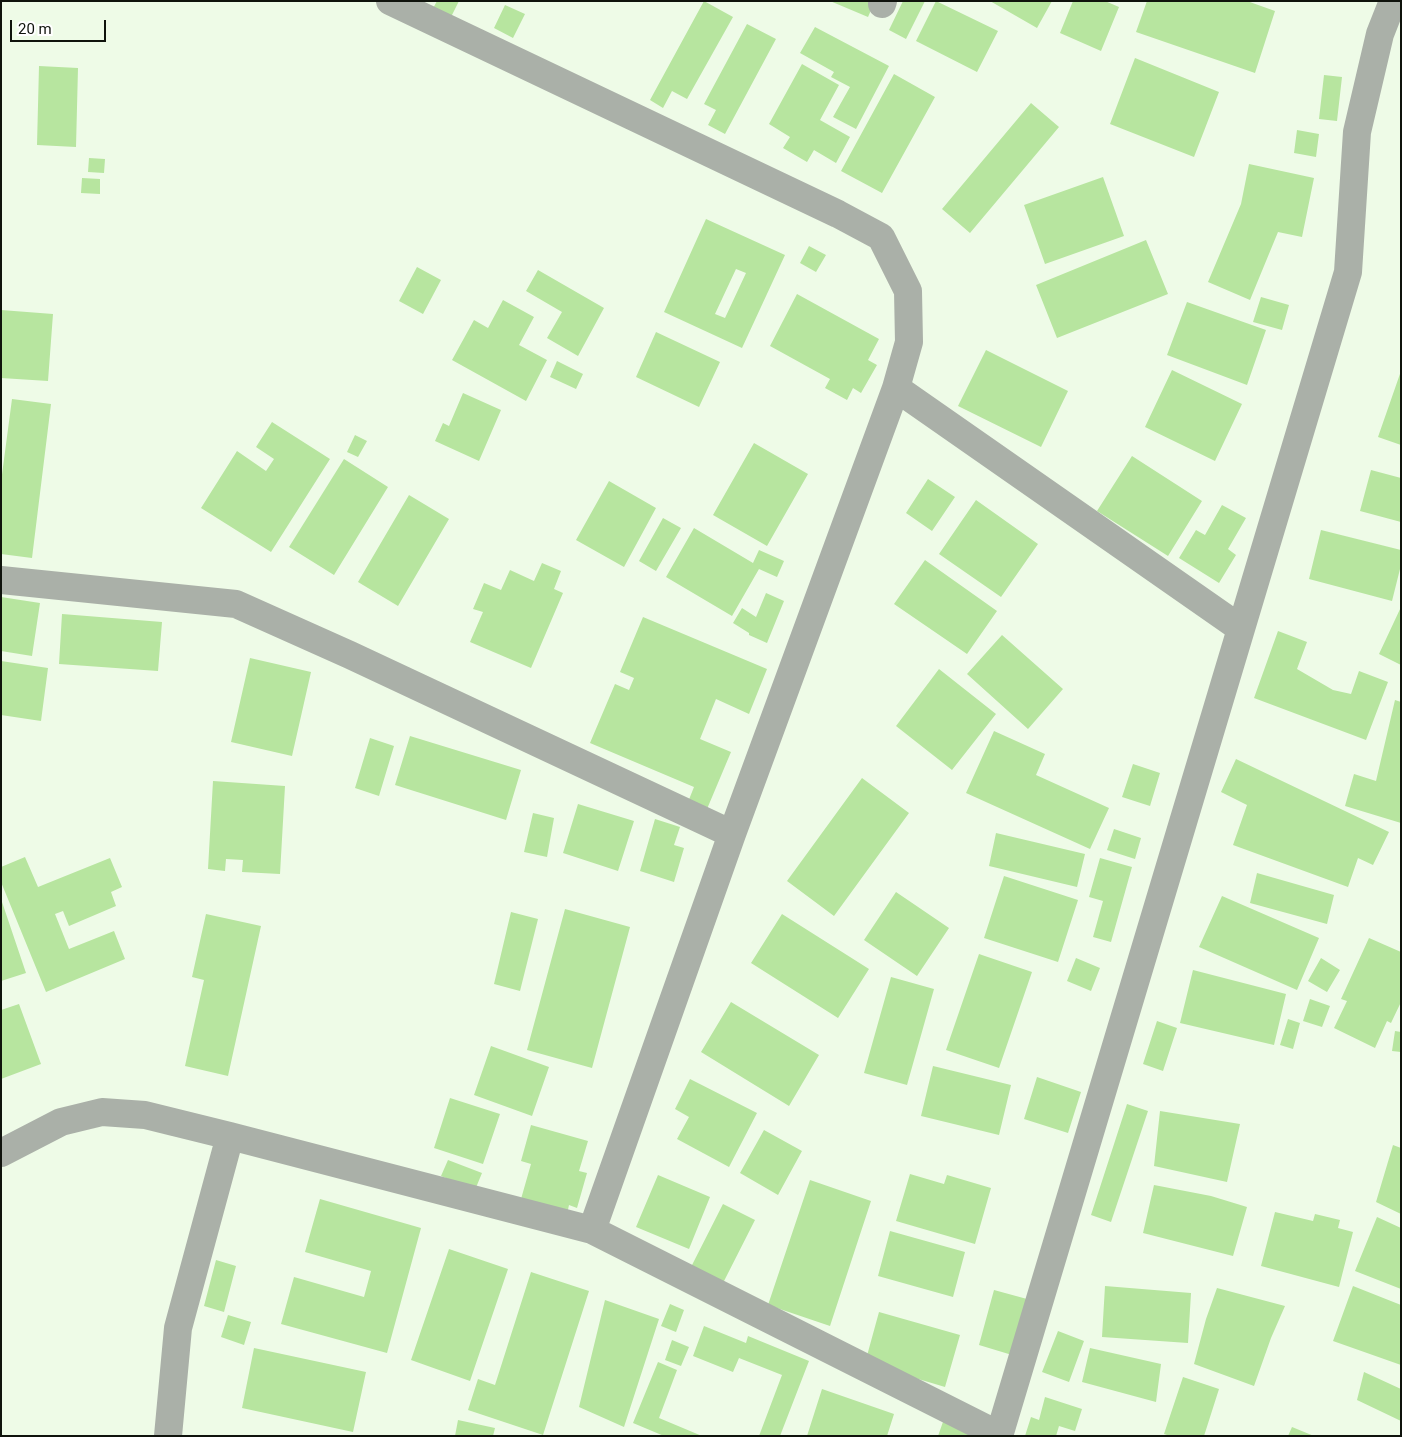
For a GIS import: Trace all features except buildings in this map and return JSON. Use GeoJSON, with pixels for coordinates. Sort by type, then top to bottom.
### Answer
{"type":"FeatureCollection","features":[{"type":"Feature","properties":{"kind":"street"},"geometry":{"type":"LineString","coordinates":[[390,1],[838,214],[881,237],[908,291],[909,342],[896,388],[732,834],[592,1230]]}},
{"type":"Feature","properties":{"kind":"street"},"geometry":{"type":"LineString","coordinates":[[1,1153],[61,1122],[102,1112],[145,1116],[230,1136],[592,1230],[999,1436],[1348,272],[1357,132],[1380,34],[1393,1]]}},
{"type":"Feature","properties":{"kind":"street"},"geometry":{"type":"LineString","coordinates":[[896,388],[1240,628]]}},
{"type":"Feature","properties":{"kind":"street"},"geometry":{"type":"LineString","coordinates":[[1,580],[236,604],[350,655],[732,834]]}},
{"type":"Feature","properties":{"kind":"street"},"geometry":{"type":"LineString","coordinates":[[168,1436],[178,1328],[230,1136]]}}]}
